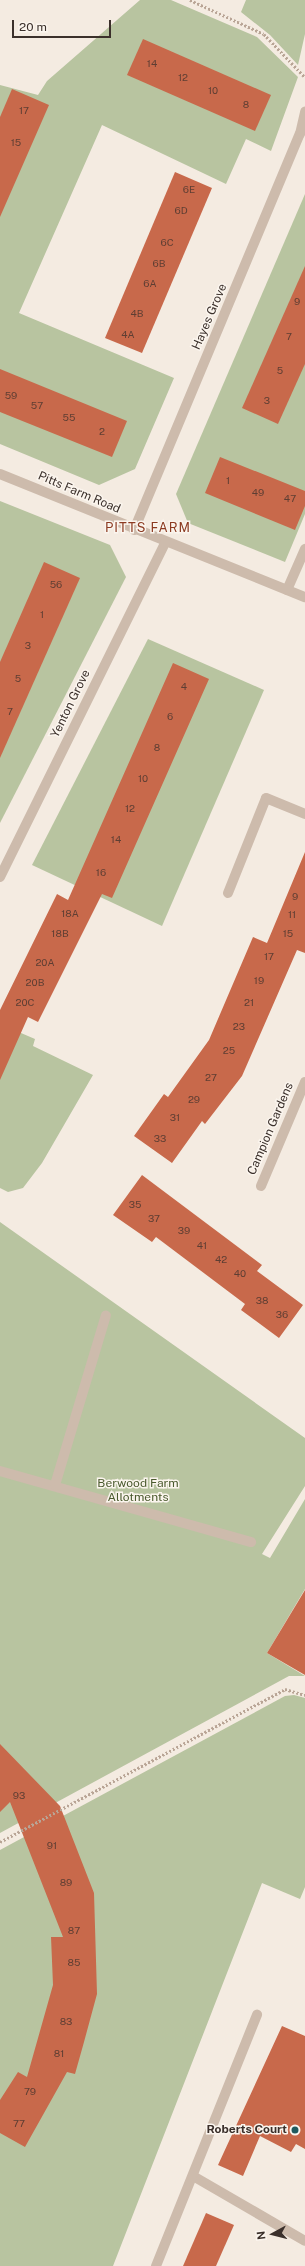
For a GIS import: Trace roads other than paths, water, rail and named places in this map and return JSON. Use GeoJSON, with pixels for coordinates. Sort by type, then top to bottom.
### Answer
{"type":"FeatureCollection","features":[{"type":"Feature","properties":{"kind":"street","name":"Hayes Grove"},"geometry":{"type":"LineString","coordinates":[[134,530],[300,134],[305,112]]}},
{"type":"Feature","properties":{"kind":"street","name":"Pitts Farm Road"},"geometry":{"type":"LineString","coordinates":[[0,474],[165,543],[305,596]]}},
{"type":"Feature","properties":{"kind":"street","name":"Yenton Grove"},"geometry":{"type":"LineString","coordinates":[[0,876],[165,543]]}},
{"type":"Feature","properties":{"kind":"street"},"geometry":{"type":"LineString","coordinates":[[287,590],[305,549]]}},
{"type":"Feature","properties":{"kind":"street"},"geometry":{"type":"LineString","coordinates":[[228,893],[266,798],[305,814]]}},
{"type":"Feature","properties":{"kind":"street","name":"Campion Gardens"},"geometry":{"type":"LineString","coordinates":[[261,1186],[305,1082]]}},
{"type":"Feature","properties":{"kind":"street"},"geometry":{"type":"LineString","coordinates":[[55,1485],[106,1314]]}},
{"type":"Feature","properties":{"kind":"street"},"geometry":{"type":"LineString","coordinates":[[0,1471],[55,1485],[251,1542]]}},
{"type":"Feature","properties":{"kind":"street"},"geometry":{"type":"LineString","coordinates":[[156,2266],[257,2016]]}},
{"type":"Feature","properties":{"kind":"street"},"geometry":{"type":"LineString","coordinates":[[193,2176],[305,2241]]}},
{"type":"Feature","properties":{"kind":"place","name":"Roberts Court"},"geometry":{"type":"Point","coordinates":[295,2130]}},
{"type":"Feature","properties":{"kind":"district","name":"PITTS FARM"},"geometry":{"type":"Point","coordinates":[148,528]}},
{"type":"Feature","properties":{"kind":"park label","name":"Berwood Farm Allotments"},"geometry":{"type":"Point","coordinates":[138,1491]}}]}
